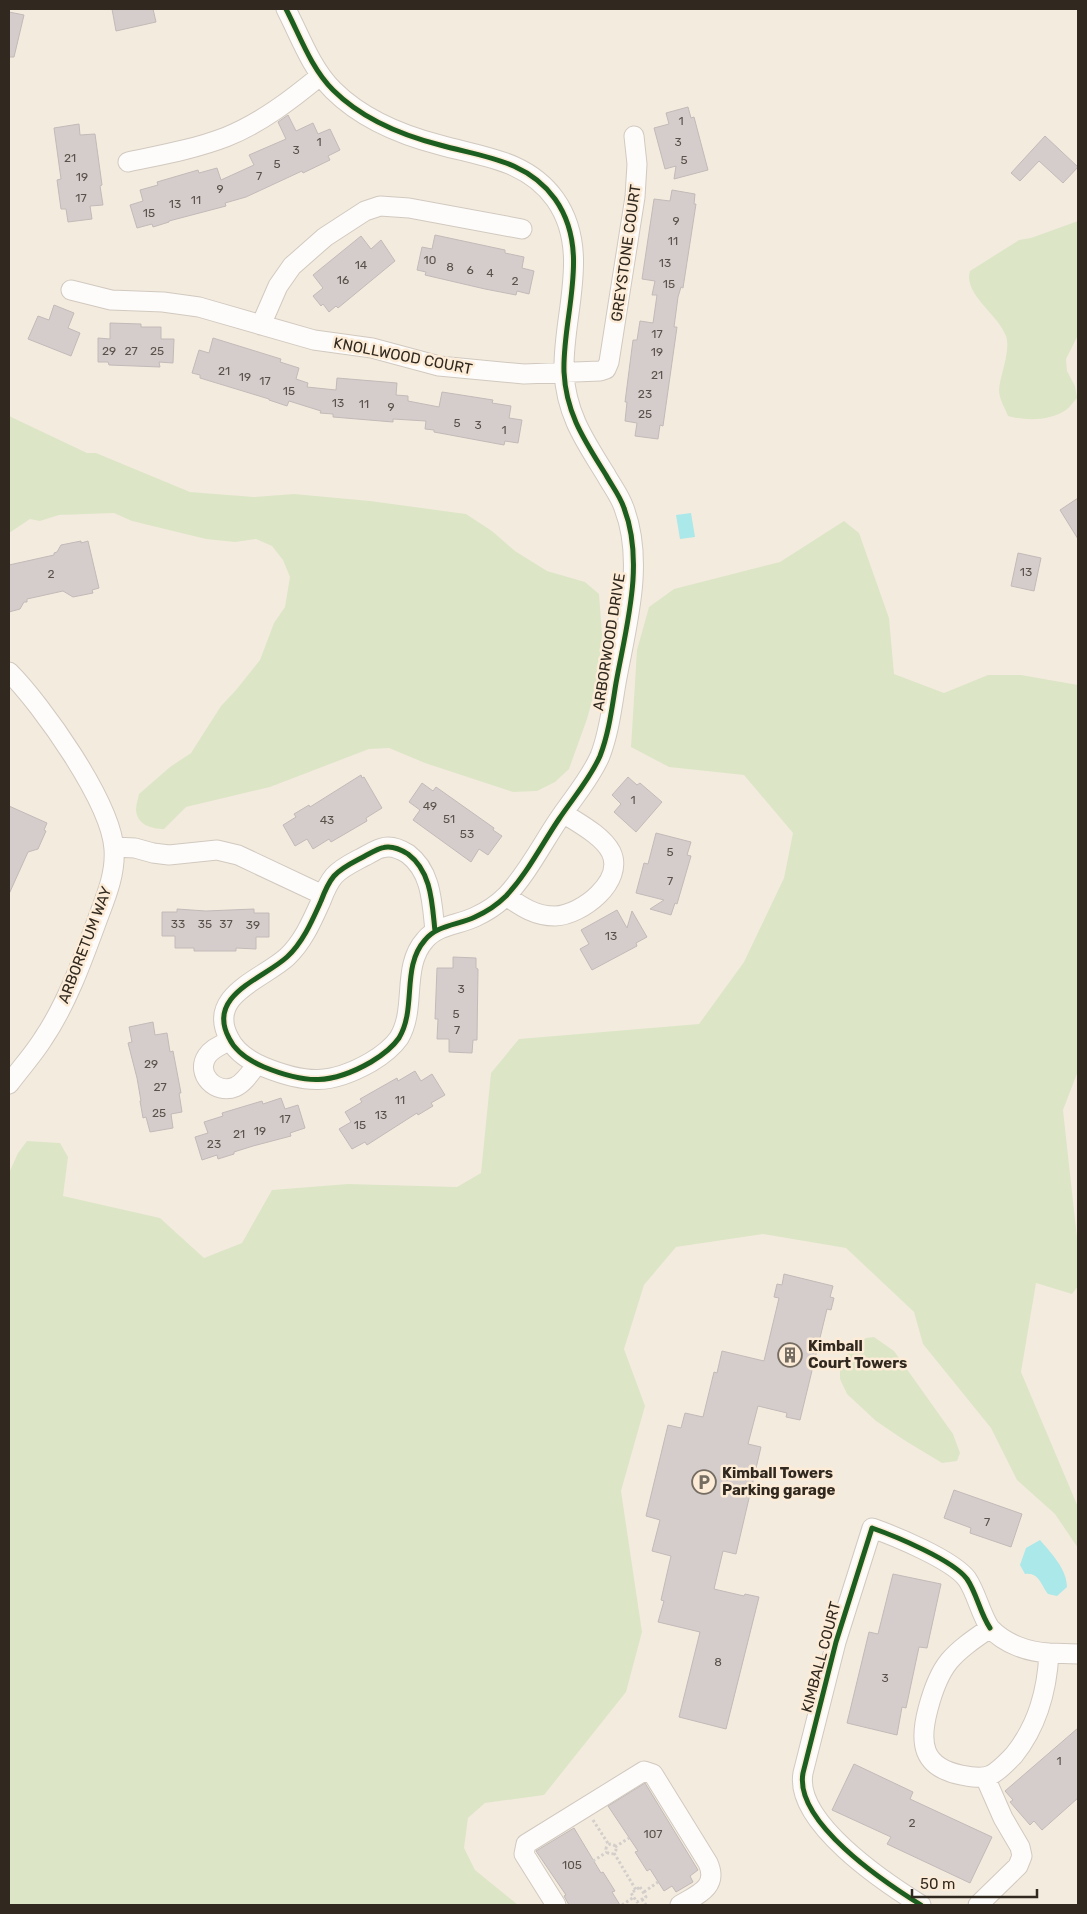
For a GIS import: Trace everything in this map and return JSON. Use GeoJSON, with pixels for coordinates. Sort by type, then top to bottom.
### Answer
{"type":"FeatureCollection","features":[{"type":"Feature","properties":{"kind":"street","name":"ARBORWOOD DRIVE"},"geometry":{"type":"LineString","coordinates":[[286,9],[320,76],[352,106],[384,125],[439,145],[507,162],[529,174],[552,195],[567,220],[574,249],[564,372],[568,402],[574,421],[626,512],[630,533],[633,571],[630,609],[605,742],[594,768],[506,896],[494,906],[475,917],[435,931]]}},
{"type":"Feature","properties":{"kind":"street"},"geometry":{"type":"LineString","coordinates":[[128,162],[196,147],[228,136],[283,104],[320,76]]}},
{"type":"Feature","properties":{"kind":"street","name":"GREYSTONE COURT"},"geometry":{"type":"LineString","coordinates":[[606,369],[609,362],[635,197],[637,153],[634,136]]}},
{"type":"Feature","properties":{"kind":"street"},"geometry":{"type":"LineString","coordinates":[[261,325],[278,286],[292,266],[325,236],[365,211],[380,206],[409,208],[522,229]]}},
{"type":"Feature","properties":{"kind":"street","name":"KNOLLWOOD COURT"},"geometry":{"type":"LineString","coordinates":[[72,290],[111,300],[163,302],[199,307],[314,340],[372,348],[439,366],[500,373],[600,371],[606,369]]}},
{"type":"Feature","properties":{"kind":"street","name":"ARBORETUM WAY"},"geometry":{"type":"LineString","coordinates":[[9,672],[40,709],[74,758],[104,815],[114,847],[113,869],[108,891],[63,1005],[43,1040],[9,1084]]}},
{"type":"Feature","properties":{"kind":"street"},"geometry":{"type":"LineString","coordinates":[[506,896],[527,910],[556,916],[583,906],[595,898],[607,883],[614,866],[609,850],[597,837],[563,813]]}},
{"type":"Feature","properties":{"kind":"street"},"geometry":{"type":"LineString","coordinates":[[114,847],[135,848],[169,855],[217,850],[238,856],[323,895]]}},
{"type":"Feature","properties":{"kind":"street"},"geometry":{"type":"LineString","coordinates":[[382,848],[396,848],[414,859],[426,877],[431,896],[435,931],[423,942],[417,954],[412,972],[405,1024],[400,1036],[388,1050],[354,1071],[336,1078],[320,1080],[294,1078],[256,1064],[242,1055],[230,1040],[224,1022],[226,1007],[238,991],[292,953],[307,931],[323,895],[334,876],[346,866],[382,848]]}},
{"type":"Feature","properties":{"kind":"street"},"geometry":{"type":"LineString","coordinates":[[230,1040],[211,1051],[205,1059],[204,1073],[212,1084],[222,1088],[234,1087],[241,1082],[256,1064]]}},
{"type":"Feature","properties":{"kind":"street","name":"KIMBALL COURT"},"geometry":{"type":"LineString","coordinates":[[921,1905],[857,1858],[830,1835],[813,1812],[802,1785],[803,1773],[832,1657],[872,1528],[896,1537],[960,1571],[968,1581],[990,1628]]}},
{"type":"Feature","properties":{"kind":"street"},"geometry":{"type":"LineString","coordinates":[[1049,1653],[1044,1695],[1035,1722],[1020,1747],[1010,1759],[998,1770],[985,1777],[958,1775],[939,1766],[927,1752],[923,1733],[932,1692],[942,1669],[967,1644],[990,1628],[1000,1637],[1018,1646],[1049,1653],[1078,1654]]}},
{"type":"Feature","properties":{"kind":"street"},"geometry":{"type":"LineString","coordinates":[[556,1905],[525,1856],[525,1846],[640,1772],[646,1771],[653,1774],[708,1863],[711,1871],[707,1888],[680,1905]]}},
{"type":"Feature","properties":{"kind":"street"},"geometry":{"type":"LineString","coordinates":[[978,1905],[1018,1866],[1022,1856],[1020,1847],[1002,1818],[985,1777]]}},
{"type":"Feature","properties":{"kind":"path"},"geometry":{"type":"LineString","coordinates":[[585,1807],[608,1845],[607,1852]]}},
{"type":"Feature","properties":{"kind":"path"},"geometry":{"type":"LineString","coordinates":[[615,1847],[629,1838]]}},
{"type":"Feature","properties":{"kind":"path"},"geometry":{"type":"LineString","coordinates":[[608,1845],[613,1844],[615,1847]]}},
{"type":"Feature","properties":{"kind":"path"},"geometry":{"type":"LineString","coordinates":[[615,1847],[614,1854],[636,1890]]}},
{"type":"Feature","properties":{"kind":"path"},"geometry":{"type":"LineString","coordinates":[[607,1852],[614,1854]]}},
{"type":"Feature","properties":{"kind":"path"},"geometry":{"type":"LineString","coordinates":[[593,1861],[607,1852]]}},
{"type":"Feature","properties":{"kind":"path"},"geometry":{"type":"LineString","coordinates":[[644,1892],[658,1882]]}},
{"type":"Feature","properties":{"kind":"path"},"geometry":{"type":"LineString","coordinates":[[640,1887],[646,1896],[637,1902],[631,1893],[636,1890],[640,1887]]}},
{"type":"Feature","properties":{"kind":"path"},"geometry":{"type":"LineString","coordinates":[[622,1905],[634,1897]]}},
{"type":"Feature","properties":{"kind":"path"},"geometry":{"type":"LineString","coordinates":[[642,1899],[646,1905]]}},
{"type":"Feature","properties":{"kind":"green space"},"geometry":{"type":"Polygon","coordinates":[[[1078,221],[1078,335],[1066,359],[1067,371],[1075,386],[1077,398],[1066,410],[1053,416],[1038,419],[1022,419],[1008,416],[999,393],[1007,349],[1006,336],[996,320],[976,296],[969,279],[970,271],[1019,240],[1031,238],[1078,221]]]}},
{"type":"Feature","properties":{"kind":"green space"},"geometry":{"type":"Polygon","coordinates":[[[9,416],[87,453],[96,453],[190,492],[254,497],[294,494],[370,501],[466,514],[492,531],[515,551],[547,571],[585,582],[599,594],[602,635],[597,683],[587,719],[569,769],[555,782],[537,791],[513,792],[425,763],[389,748],[369,749],[270,787],[186,807],[164,829],[142,823],[137,815],[136,808],[139,794],[170,767],[191,753],[221,706],[260,660],[274,623],[285,607],[290,577],[283,560],[272,546],[256,539],[235,542],[206,539],[132,521],[114,513],[59,515],[40,521],[30,519],[9,533],[9,416]]]}},
{"type":"Feature","properties":{"kind":"green space"},"geometry":{"type":"Polygon","coordinates":[[[844,521],[859,533],[889,618],[894,674],[944,693],[988,675],[1021,675],[1078,685],[1078,1071],[1063,1110],[1078,1247],[1078,1286],[1072,1294],[1036,1283],[1021,1372],[1078,1507],[1078,1548],[1055,1514],[1017,1480],[991,1428],[923,1344],[914,1312],[846,1248],[763,1234],[676,1247],[644,1285],[624,1349],[645,1406],[621,1491],[642,1632],[626,1692],[544,1795],[485,1803],[468,1818],[464,1848],[475,1870],[518,1905],[9,1905],[9,1173],[18,1153],[27,1141],[60,1143],[68,1157],[63,1196],[160,1218],[204,1258],[242,1243],[272,1190],[348,1184],[457,1187],[481,1173],[491,1073],[519,1039],[699,1024],[744,962],[784,878],[793,833],[744,775],[669,767],[631,747],[637,650],[649,607],[674,589],[780,562],[844,521]]]}},
{"type":"Feature","properties":{"kind":"green space"},"geometry":{"type":"Polygon","coordinates":[[[874,1337],[894,1351],[953,1434],[960,1453],[957,1461],[942,1463],[904,1440],[876,1421],[847,1394],[840,1379],[840,1364],[853,1347],[866,1338],[874,1337]]]}},
{"type":"Feature","properties":{"kind":"water"},"geometry":{"type":"Polygon","coordinates":[[[691,513],[695,537],[680,539],[676,515],[691,513]]]}},
{"type":"Feature","properties":{"kind":"water"},"geometry":{"type":"Polygon","coordinates":[[[1040,1540],[1058,1562],[1066,1580],[1067,1587],[1057,1596],[1048,1594],[1037,1577],[1025,1574],[1020,1565],[1026,1548],[1040,1540]]]}},
{"type":"Feature","properties":{"kind":"building"},"geometry":{"type":"Polygon","coordinates":[[[112,9],[153,9],[156,22],[116,31],[112,9]]]}},
{"type":"Feature","properties":{"kind":"building"},"geometry":{"type":"Polygon","coordinates":[[[9,12],[24,15],[14,57],[9,57],[9,12]]]}},
{"type":"Feature","properties":{"kind":"building"},"geometry":{"type":"Polygon","coordinates":[[[688,107],[691,118],[694,117],[708,170],[674,179],[676,166],[665,169],[654,128],[669,124],[666,113],[688,107]]]}},
{"type":"Feature","properties":{"kind":"building"},"geometry":{"type":"Polygon","coordinates":[[[288,115],[296,131],[313,123],[318,134],[330,129],[340,150],[328,156],[330,160],[246,197],[225,203],[226,206],[153,227],[152,224],[137,228],[130,205],[143,201],[140,190],[158,185],[157,182],[198,170],[199,173],[217,168],[221,180],[254,165],[249,155],[286,139],[278,122],[288,115]]]}},
{"type":"Feature","properties":{"kind":"building"},"geometry":{"type":"Polygon","coordinates":[[[79,124],[80,135],[95,134],[103,205],[90,206],[92,219],[68,222],[66,209],[61,209],[57,180],[61,179],[54,128],[79,124]]]}},
{"type":"Feature","properties":{"kind":"building"},"geometry":{"type":"Polygon","coordinates":[[[1045,136],[1078,167],[1063,183],[1039,161],[1020,181],[1011,173],[1045,136]]]}},
{"type":"Feature","properties":{"kind":"building"},"geometry":{"type":"Polygon","coordinates":[[[672,190],[695,194],[694,204],[696,204],[683,288],[681,287],[678,297],[674,327],[677,327],[663,426],[660,425],[658,439],[635,436],[637,423],[625,421],[627,402],[625,402],[633,340],[637,340],[640,321],[653,323],[657,295],[652,295],[655,281],[642,279],[654,199],[670,201],[672,190]]]}},
{"type":"Feature","properties":{"kind":"building"},"geometry":{"type":"Polygon","coordinates":[[[435,235],[505,250],[505,253],[524,257],[522,268],[534,271],[529,294],[517,291],[516,295],[485,289],[425,275],[426,272],[417,270],[422,247],[432,249],[435,235]]]}},
{"type":"Feature","properties":{"kind":"building"},"geometry":{"type":"Polygon","coordinates":[[[361,236],[371,249],[381,240],[395,261],[338,308],[336,306],[329,312],[313,296],[323,288],[313,275],[361,236]]]}},
{"type":"Feature","properties":{"kind":"building"},"geometry":{"type":"Polygon","coordinates":[[[54,305],[74,313],[68,328],[80,333],[71,356],[28,339],[38,316],[49,320],[54,305]]]}},
{"type":"Feature","properties":{"kind":"building"},"geometry":{"type":"Polygon","coordinates":[[[110,323],[141,324],[141,327],[161,327],[161,339],[174,339],[173,363],[159,362],[160,367],[109,365],[108,362],[98,362],[98,338],[110,339],[110,323]]]}},
{"type":"Feature","properties":{"kind":"building"},"geometry":{"type":"Polygon","coordinates":[[[213,338],[281,359],[280,362],[299,368],[296,379],[308,383],[307,387],[336,390],[337,378],[397,383],[396,395],[408,396],[408,401],[439,407],[442,392],[493,400],[492,403],[511,406],[509,418],[522,420],[518,443],[505,441],[504,445],[434,432],[434,430],[425,429],[426,421],[393,419],[393,422],[333,417],[333,414],[320,413],[321,411],[289,401],[287,406],[200,378],[200,375],[192,373],[199,350],[209,353],[213,338]]]}},
{"type":"Feature","properties":{"kind":"building"},"geometry":{"type":"Polygon","coordinates":[[[1078,498],[1078,539],[1060,510],[1078,498]]]}},
{"type":"Feature","properties":{"kind":"building"},"geometry":{"type":"Polygon","coordinates":[[[81,541],[81,543],[88,541],[99,588],[92,590],[93,593],[73,597],[63,591],[27,599],[27,602],[24,602],[20,609],[9,612],[9,565],[54,555],[61,545],[81,541]]]}},
{"type":"Feature","properties":{"kind":"building"},"geometry":{"type":"Polygon","coordinates":[[[1018,553],[1041,558],[1034,591],[1011,586],[1018,553]]]}},
{"type":"Feature","properties":{"kind":"building"},"geometry":{"type":"Polygon","coordinates":[[[361,775],[382,808],[366,818],[367,821],[331,842],[329,839],[313,849],[307,839],[295,846],[283,825],[296,817],[294,814],[309,805],[310,807],[361,775]]]}},
{"type":"Feature","properties":{"kind":"building"},"geometry":{"type":"Polygon","coordinates":[[[628,777],[637,785],[640,783],[662,802],[636,832],[614,812],[621,804],[612,795],[628,777]]]}},
{"type":"Feature","properties":{"kind":"building"},"geometry":{"type":"Polygon","coordinates":[[[422,783],[433,791],[436,787],[494,828],[493,830],[502,836],[488,855],[479,849],[471,862],[413,820],[420,810],[409,802],[422,783]]]}},
{"type":"Feature","properties":{"kind":"building"},"geometry":{"type":"Polygon","coordinates":[[[9,806],[47,823],[44,830],[46,831],[38,849],[28,852],[9,894],[9,806]]]}},
{"type":"Feature","properties":{"kind":"building"},"geometry":{"type":"Polygon","coordinates":[[[656,833],[691,842],[687,855],[691,856],[677,904],[675,903],[671,915],[650,909],[664,900],[636,893],[644,863],[648,864],[656,833]]]}},
{"type":"Feature","properties":{"kind":"building"},"geometry":{"type":"Polygon","coordinates":[[[177,909],[206,911],[254,909],[254,913],[269,913],[269,937],[256,937],[256,949],[236,948],[236,951],[194,951],[194,948],[175,948],[175,936],[162,936],[162,912],[177,912],[177,909]]]}},
{"type":"Feature","properties":{"kind":"building"},"geometry":{"type":"Polygon","coordinates":[[[617,910],[627,928],[632,911],[647,937],[636,943],[637,946],[592,970],[580,949],[589,944],[581,930],[617,910]]]}},
{"type":"Feature","properties":{"kind":"building"},"geometry":{"type":"Polygon","coordinates":[[[453,957],[476,958],[476,968],[478,969],[477,1040],[473,1040],[472,1053],[449,1052],[449,1039],[437,1039],[438,1019],[435,1019],[437,968],[453,968],[453,957]]]}},
{"type":"Feature","properties":{"kind":"building"},"geometry":{"type":"Polygon","coordinates":[[[153,1022],[155,1035],[167,1033],[170,1052],[173,1051],[181,1093],[179,1093],[182,1112],[171,1114],[173,1128],[150,1132],[146,1117],[143,1118],[137,1078],[128,1043],[132,1042],[129,1027],[153,1022]]]}},
{"type":"Feature","properties":{"kind":"building"},"geometry":{"type":"Polygon","coordinates":[[[415,1071],[421,1081],[432,1074],[445,1095],[431,1103],[433,1106],[418,1115],[417,1113],[367,1145],[365,1142],[352,1149],[339,1129],[351,1122],[345,1112],[362,1102],[360,1099],[397,1078],[398,1081],[415,1071]]]}},
{"type":"Feature","properties":{"kind":"building"},"geometry":{"type":"Polygon","coordinates":[[[281,1098],[285,1109],[298,1105],[305,1128],[290,1133],[291,1136],[253,1146],[218,1159],[217,1155],[202,1160],[195,1137],[208,1133],[204,1122],[223,1116],[222,1113],[262,1101],[263,1104],[281,1098]]]}},
{"type":"Feature","properties":{"kind":"building"},"geometry":{"type":"Polygon","coordinates":[[[784,1274],[833,1286],[830,1297],[834,1298],[831,1310],[827,1309],[800,1420],[786,1417],[787,1413],[758,1406],[748,1444],[761,1447],[736,1554],[723,1551],[714,1589],[744,1596],[745,1594],[759,1597],[726,1729],[679,1717],[700,1632],[658,1622],[664,1601],[661,1600],[671,1556],[652,1551],[660,1520],[646,1516],[668,1425],[681,1428],[685,1413],[703,1417],[714,1372],[717,1373],[722,1351],[764,1361],[779,1298],[774,1297],[777,1284],[782,1285],[784,1274]]]}},
{"type":"Feature","properties":{"kind":"building"},"geometry":{"type":"Polygon","coordinates":[[[954,1490],[1022,1514],[1011,1547],[970,1533],[971,1528],[944,1518],[954,1490]]]}},
{"type":"Feature","properties":{"kind":"building"},"geometry":{"type":"Polygon","coordinates":[[[893,1574],[941,1584],[927,1648],[919,1647],[906,1708],[902,1707],[897,1735],[847,1723],[869,1632],[878,1634],[893,1574]]]}},
{"type":"Feature","properties":{"kind":"building"},"geometry":{"type":"Polygon","coordinates":[[[1078,1728],[1078,1798],[1042,1830],[1034,1821],[1030,1825],[1010,1802],[1013,1800],[1005,1791],[1078,1728]]]}},
{"type":"Feature","properties":{"kind":"building"},"geometry":{"type":"Polygon","coordinates":[[[854,1764],[913,1792],[910,1799],[992,1837],[970,1883],[887,1844],[891,1837],[832,1810],[854,1764]]]}},
{"type":"Feature","properties":{"kind":"building"},"geometry":{"type":"Polygon","coordinates":[[[645,1783],[698,1870],[690,1876],[693,1882],[676,1892],[672,1886],[664,1891],[650,1869],[647,1871],[635,1852],[638,1851],[608,1806],[645,1783]]]}},
{"type":"Feature","properties":{"kind":"building"},"geometry":{"type":"Polygon","coordinates":[[[574,1828],[601,1873],[603,1872],[615,1891],[612,1892],[620,1905],[569,1905],[564,1896],[566,1895],[536,1851],[574,1828]]]}},
{"type":"Feature","properties":{"kind":"cycle path"},"geometry":{"type":"LineString","coordinates":[[286,9],[318,72],[333,90],[356,109],[396,131],[440,145],[488,157],[518,168],[544,186],[555,199],[566,219],[572,240],[574,262],[564,372],[568,401],[584,439],[620,499],[630,529],[633,551],[632,595],[610,720],[600,756],[586,781],[559,819],[528,869],[506,896],[483,913],[435,931],[425,940],[413,962],[407,1014],[404,1026],[396,1042],[379,1057],[357,1070],[318,1080],[293,1077],[259,1065],[239,1052],[229,1038],[224,1023],[225,1010],[231,999],[240,990],[277,965],[293,951],[307,931],[326,888],[334,876],[344,867],[380,848],[395,848],[408,854],[422,870],[429,889],[435,931]]}},
{"type":"Feature","properties":{"kind":"cycle path"},"geometry":{"type":"LineString","coordinates":[[921,1905],[886,1882],[845,1849],[812,1811],[804,1792],[803,1773],[836,1642],[872,1528],[923,1549],[960,1572],[967,1579],[990,1628]]}},
{"type":"Feature","properties":{"kind":"place","name":"Kimball Court Towers"},"geometry":{"type":"Point","coordinates":[790,1355]}},
{"type":"Feature","properties":{"kind":"place","name":"Kimball Towers Parking garage"},"geometry":{"type":"Point","coordinates":[704,1482]}}]}
